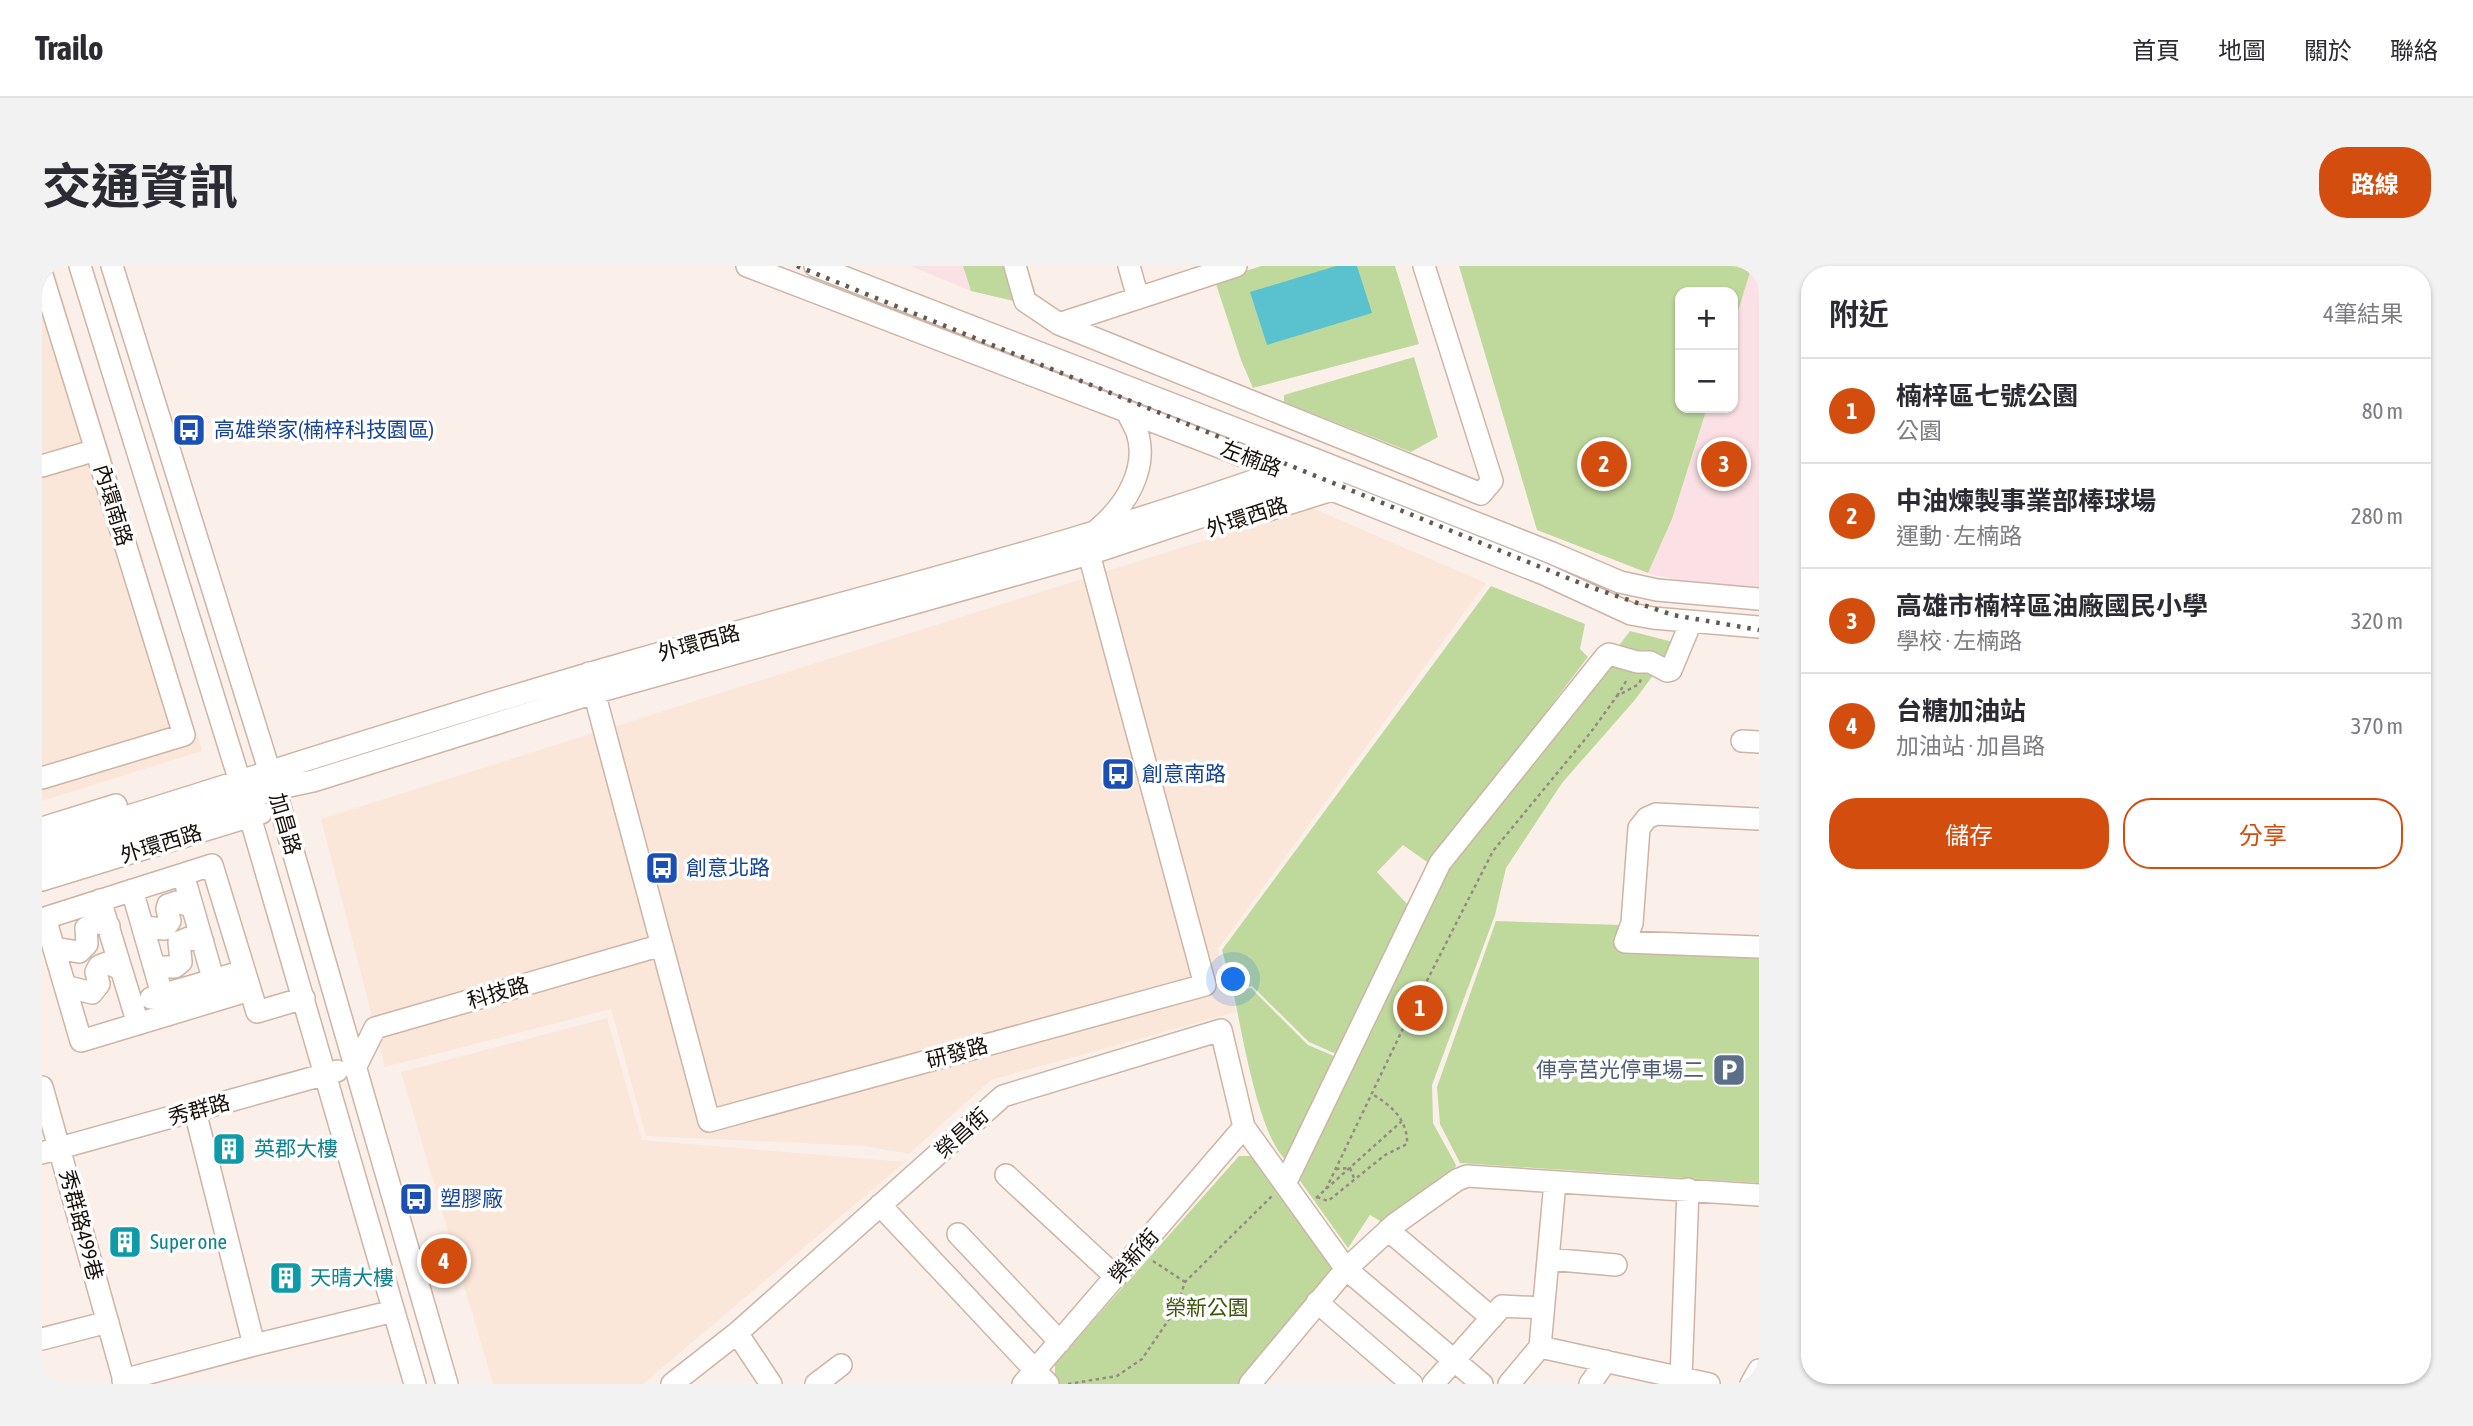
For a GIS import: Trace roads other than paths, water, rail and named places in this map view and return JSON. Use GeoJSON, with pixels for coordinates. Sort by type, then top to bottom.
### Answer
{"type":"FeatureCollection","features":[{"type":"Feature","properties":{"kind":"street","name":"加昌路"},"geometry":{"type":"LineString","coordinates":[[80,266],[243,792],[415,1384]]}},
{"type":"Feature","properties":{"kind":"street","name":"加昌路"},"geometry":{"type":"LineString","coordinates":[[113,266],[272,783],[447,1384]]}},
{"type":"Feature","properties":{"kind":"street","name":"左楠路"},"geometry":{"type":"LineString","coordinates":[[747,266],[1332,490],[1544,574],[1631,614],[1759,627]]}},
{"type":"Feature","properties":{"kind":"street","name":"左楠路"},"geometry":{"type":"LineString","coordinates":[[815,266],[1342,470],[1552,553],[1620,583],[1657,590],[1759,599]]}},
{"type":"Feature","properties":{"kind":"street"},"geometry":{"type":"LineString","coordinates":[[1015,266],[1025,301],[1059,324],[1481,494],[1492,481],[1424,266]]}},
{"type":"Feature","properties":{"kind":"street"},"geometry":{"type":"LineString","coordinates":[[1129,266],[1139,298]]}},
{"type":"Feature","properties":{"kind":"street"},"geometry":{"type":"LineString","coordinates":[[1059,324],[1236,266]]}},
{"type":"Feature","properties":{"kind":"street","name":"內環南路"},"geometry":{"type":"LineString","coordinates":[[42,275],[184,735],[42,778]]}},
{"type":"Feature","properties":{"kind":"street","name":"外環西路"},"geometry":{"type":"LineString","coordinates":[[1095,532],[1112,518],[1125,500],[1139,464],[1137,433],[1127,412]]}},
{"type":"Feature","properties":{"kind":"street"},"geometry":{"type":"LineString","coordinates":[[42,466],[96,450]]}},
{"type":"Feature","properties":{"kind":"street","name":"外環西路"},"geometry":{"type":"LineString","coordinates":[[42,861],[272,783],[313,781],[591,683],[1095,532],[1314,459]]}},
{"type":"Feature","properties":{"kind":"street","name":"外環西路"},"geometry":{"type":"LineString","coordinates":[[42,843],[272,783],[304,760],[1089,554],[1342,470]]}},
{"type":"Feature","properties":{"kind":"street","name":"外環西路"},"geometry":{"type":"LineString","coordinates":[[1089,554],[1111,560],[1364,480]]}},
{"type":"Feature","properties":{"kind":"street","name":"研發路"},"geometry":{"type":"LineString","coordinates":[[662,945],[709,1121],[1205,985],[1089,554]]}},
{"type":"Feature","properties":{"kind":"street"},"geometry":{"type":"LineString","coordinates":[[1285,1184],[1440,863],[1606,656],[1609,654],[1637,662],[1650,662],[1667,671],[1671,670],[1691,622]]}},
{"type":"Feature","properties":{"kind":"street"},"geometry":{"type":"LineString","coordinates":[[591,683],[662,945]]}},
{"type":"Feature","properties":{"kind":"street","name":"外環西路"},"geometry":{"type":"LineString","coordinates":[[42,828],[243,792]]}},
{"type":"Feature","properties":{"kind":"street","name":"外環西路"},"geometry":{"type":"LineString","coordinates":[[42,880],[243,792]]}},
{"type":"Feature","properties":{"kind":"street"},"geometry":{"type":"LineString","coordinates":[[1759,819],[1656,814],[1647,818],[1639,828],[1632,923],[1625,942],[1759,947]]}},
{"type":"Feature","properties":{"kind":"street"},"geometry":{"type":"LineString","coordinates":[[244,971],[211,970],[168,1015],[81,1041],[45,918],[212,865],[257,1013],[304,998]]}},
{"type":"Feature","properties":{"kind":"street"},"geometry":{"type":"LineString","coordinates":[[183,874],[211,970]]}},
{"type":"Feature","properties":{"kind":"street"},"geometry":{"type":"LineString","coordinates":[[132,890],[168,1015]]}},
{"type":"Feature","properties":{"kind":"street"},"geometry":{"type":"LineString","coordinates":[[100,900],[138,1024]]}},
{"type":"Feature","properties":{"kind":"street"},"geometry":{"type":"LineString","coordinates":[[54,948],[79,951],[87,944],[86,928],[94,922],[111,936],[164,929],[170,920],[168,905],[177,902],[194,913],[226,910]]}},
{"type":"Feature","properties":{"kind":"street"},"geometry":{"type":"LineString","coordinates":[[158,979],[181,962],[180,942],[189,938],[211,970]]}},
{"type":"Feature","properties":{"kind":"street","name":"科技路"},"geometry":{"type":"LineString","coordinates":[[356,1066],[375,1028],[662,945]]}},
{"type":"Feature","properties":{"kind":"street"},"geometry":{"type":"LineString","coordinates":[[65,986],[92,993],[99,984],[96,972],[99,966],[107,963],[127,985]]}},
{"type":"Feature","properties":{"kind":"street"},"geometry":{"type":"LineString","coordinates":[[127,985],[211,970],[244,971]]}},
{"type":"Feature","properties":{"kind":"street","name":"榮昌街"},"geometry":{"type":"LineString","coordinates":[[672,1384],[737,1333],[1003,1096],[1221,1030],[1244,1127]]}},
{"type":"Feature","properties":{"kind":"street","name":"秀群路"},"geometry":{"type":"LineString","coordinates":[[51,1151],[356,1066]]}},
{"type":"Feature","properties":{"kind":"street","name":"秀群路499巷"},"geometry":{"type":"LineString","coordinates":[[42,1087],[51,1151],[108,1322],[124,1382]]}},
{"type":"Feature","properties":{"kind":"street"},"geometry":{"type":"LineString","coordinates":[[195,1111],[254,1345]]}},
{"type":"Feature","properties":{"kind":"street"},"geometry":{"type":"LineString","coordinates":[[1244,1127],[1285,1184],[1310,1203],[1346,1269],[1482,1384]]}},
{"type":"Feature","properties":{"kind":"street","name":"榮新街"},"geometry":{"type":"LineString","coordinates":[[1035,1380],[1060,1342],[1244,1127]]}},
{"type":"Feature","properties":{"kind":"street"},"geometry":{"type":"LineString","coordinates":[[1006,1175],[1116,1277]]}},
{"type":"Feature","properties":{"kind":"street"},"geometry":{"type":"LineString","coordinates":[[1250,1384],[1346,1269],[1388,1230],[1457,1180],[1467,1176],[1759,1195]]}},
{"type":"Feature","properties":{"kind":"street"},"geometry":{"type":"LineString","coordinates":[[1509,1384],[1540,1347],[1555,1182]]}},
{"type":"Feature","properties":{"kind":"street"},"geometry":{"type":"LineString","coordinates":[[1679,1381],[1688,1189]]}},
{"type":"Feature","properties":{"kind":"street"},"geometry":{"type":"LineString","coordinates":[[880,1205],[1035,1380]]}},
{"type":"Feature","properties":{"kind":"street"},"geometry":{"type":"LineString","coordinates":[[1388,1230],[1492,1318]]}},
{"type":"Feature","properties":{"kind":"street"},"geometry":{"type":"LineString","coordinates":[[958,1234],[1060,1342]]}},
{"type":"Feature","properties":{"kind":"street"},"geometry":{"type":"LineString","coordinates":[[1548,1259],[1616,1265]]}},
{"type":"Feature","properties":{"kind":"street"},"geometry":{"type":"LineString","coordinates":[[1317,1302],[1412,1384]]}},
{"type":"Feature","properties":{"kind":"street"},"geometry":{"type":"LineString","coordinates":[[1433,1384],[1502,1306],[1544,1308]]}},
{"type":"Feature","properties":{"kind":"street"},"geometry":{"type":"LineString","coordinates":[[124,1382],[254,1345],[394,1311]]}},
{"type":"Feature","properties":{"kind":"street"},"geometry":{"type":"LineString","coordinates":[[42,1339],[108,1322]]}},
{"type":"Feature","properties":{"kind":"street"},"geometry":{"type":"LineString","coordinates":[[737,1333],[771,1384]]}},
{"type":"Feature","properties":{"kind":"street"},"geometry":{"type":"LineString","coordinates":[[1540,1347],[1679,1381],[1709,1384]]}},
{"type":"Feature","properties":{"kind":"street"},"geometry":{"type":"LineString","coordinates":[[1590,1384],[1606,1361]]}},
{"type":"Feature","properties":{"kind":"street"},"geometry":{"type":"LineString","coordinates":[[816,1384],[841,1366]]}},
{"type":"Feature","properties":{"kind":"street"},"geometry":{"type":"LineString","coordinates":[[1751,1384],[1759,1370]]}},
{"type":"Feature","properties":{"kind":"water"},"geometry":{"type":"Polygon","coordinates":[[[1336,266],[1357,266],[1372,313],[1267,345],[1250,292],[1336,266]]]}},
{"type":"Feature","properties":{"kind":"railway"},"geometry":{"type":"LineString","coordinates":[[797,266],[1590,587],[1673,615],[1759,630]]}},
{"type":"Feature","properties":{"kind":"place","name":"高雄榮家(楠梓科技園區)"},"geometry":{"type":"Point","coordinates":[189,430]}},
{"type":"Feature","properties":{"kind":"place","name":"中油煉製事業部棒球場"},"geometry":{"type":"Point","coordinates":[1604,464]}},
{"type":"Feature","properties":{"kind":"place","name":"高雄市楠梓區油廠國民小學"},"geometry":{"type":"Point","coordinates":[1724,464]}},
{"type":"Feature","properties":{"kind":"place","name":"創意南路"},"geometry":{"type":"Point","coordinates":[1118,774]}},
{"type":"Feature","properties":{"kind":"place","name":"創意北路"},"geometry":{"type":"Point","coordinates":[662,868]}},
{"type":"Feature","properties":{"kind":"place","name":"楠梓區七號公園"},"geometry":{"type":"Point","coordinates":[1420,1008]}},
{"type":"Feature","properties":{"kind":"place","name":"俥亭莒光停車場二"},"geometry":{"type":"Point","coordinates":[1729,1070]}},
{"type":"Feature","properties":{"kind":"place","name":"英郡大樓"},"geometry":{"type":"Point","coordinates":[229,1149]}},
{"type":"Feature","properties":{"kind":"place","name":"塑膠廠"},"geometry":{"type":"Point","coordinates":[416,1199]}},
{"type":"Feature","properties":{"kind":"place","name":"Super one"},"geometry":{"type":"Point","coordinates":[125,1242]}},
{"type":"Feature","properties":{"kind":"place","name":"台糖加油站"},"geometry":{"type":"Point","coordinates":[444,1261]}},
{"type":"Feature","properties":{"kind":"place","name":"天晴大樓"},"geometry":{"type":"Point","coordinates":[286,1278]}},
{"type":"Feature","properties":{"kind":"park label","name":"榮新公園"},"geometry":{"type":"Point","coordinates":[1207,1308]}}]}
